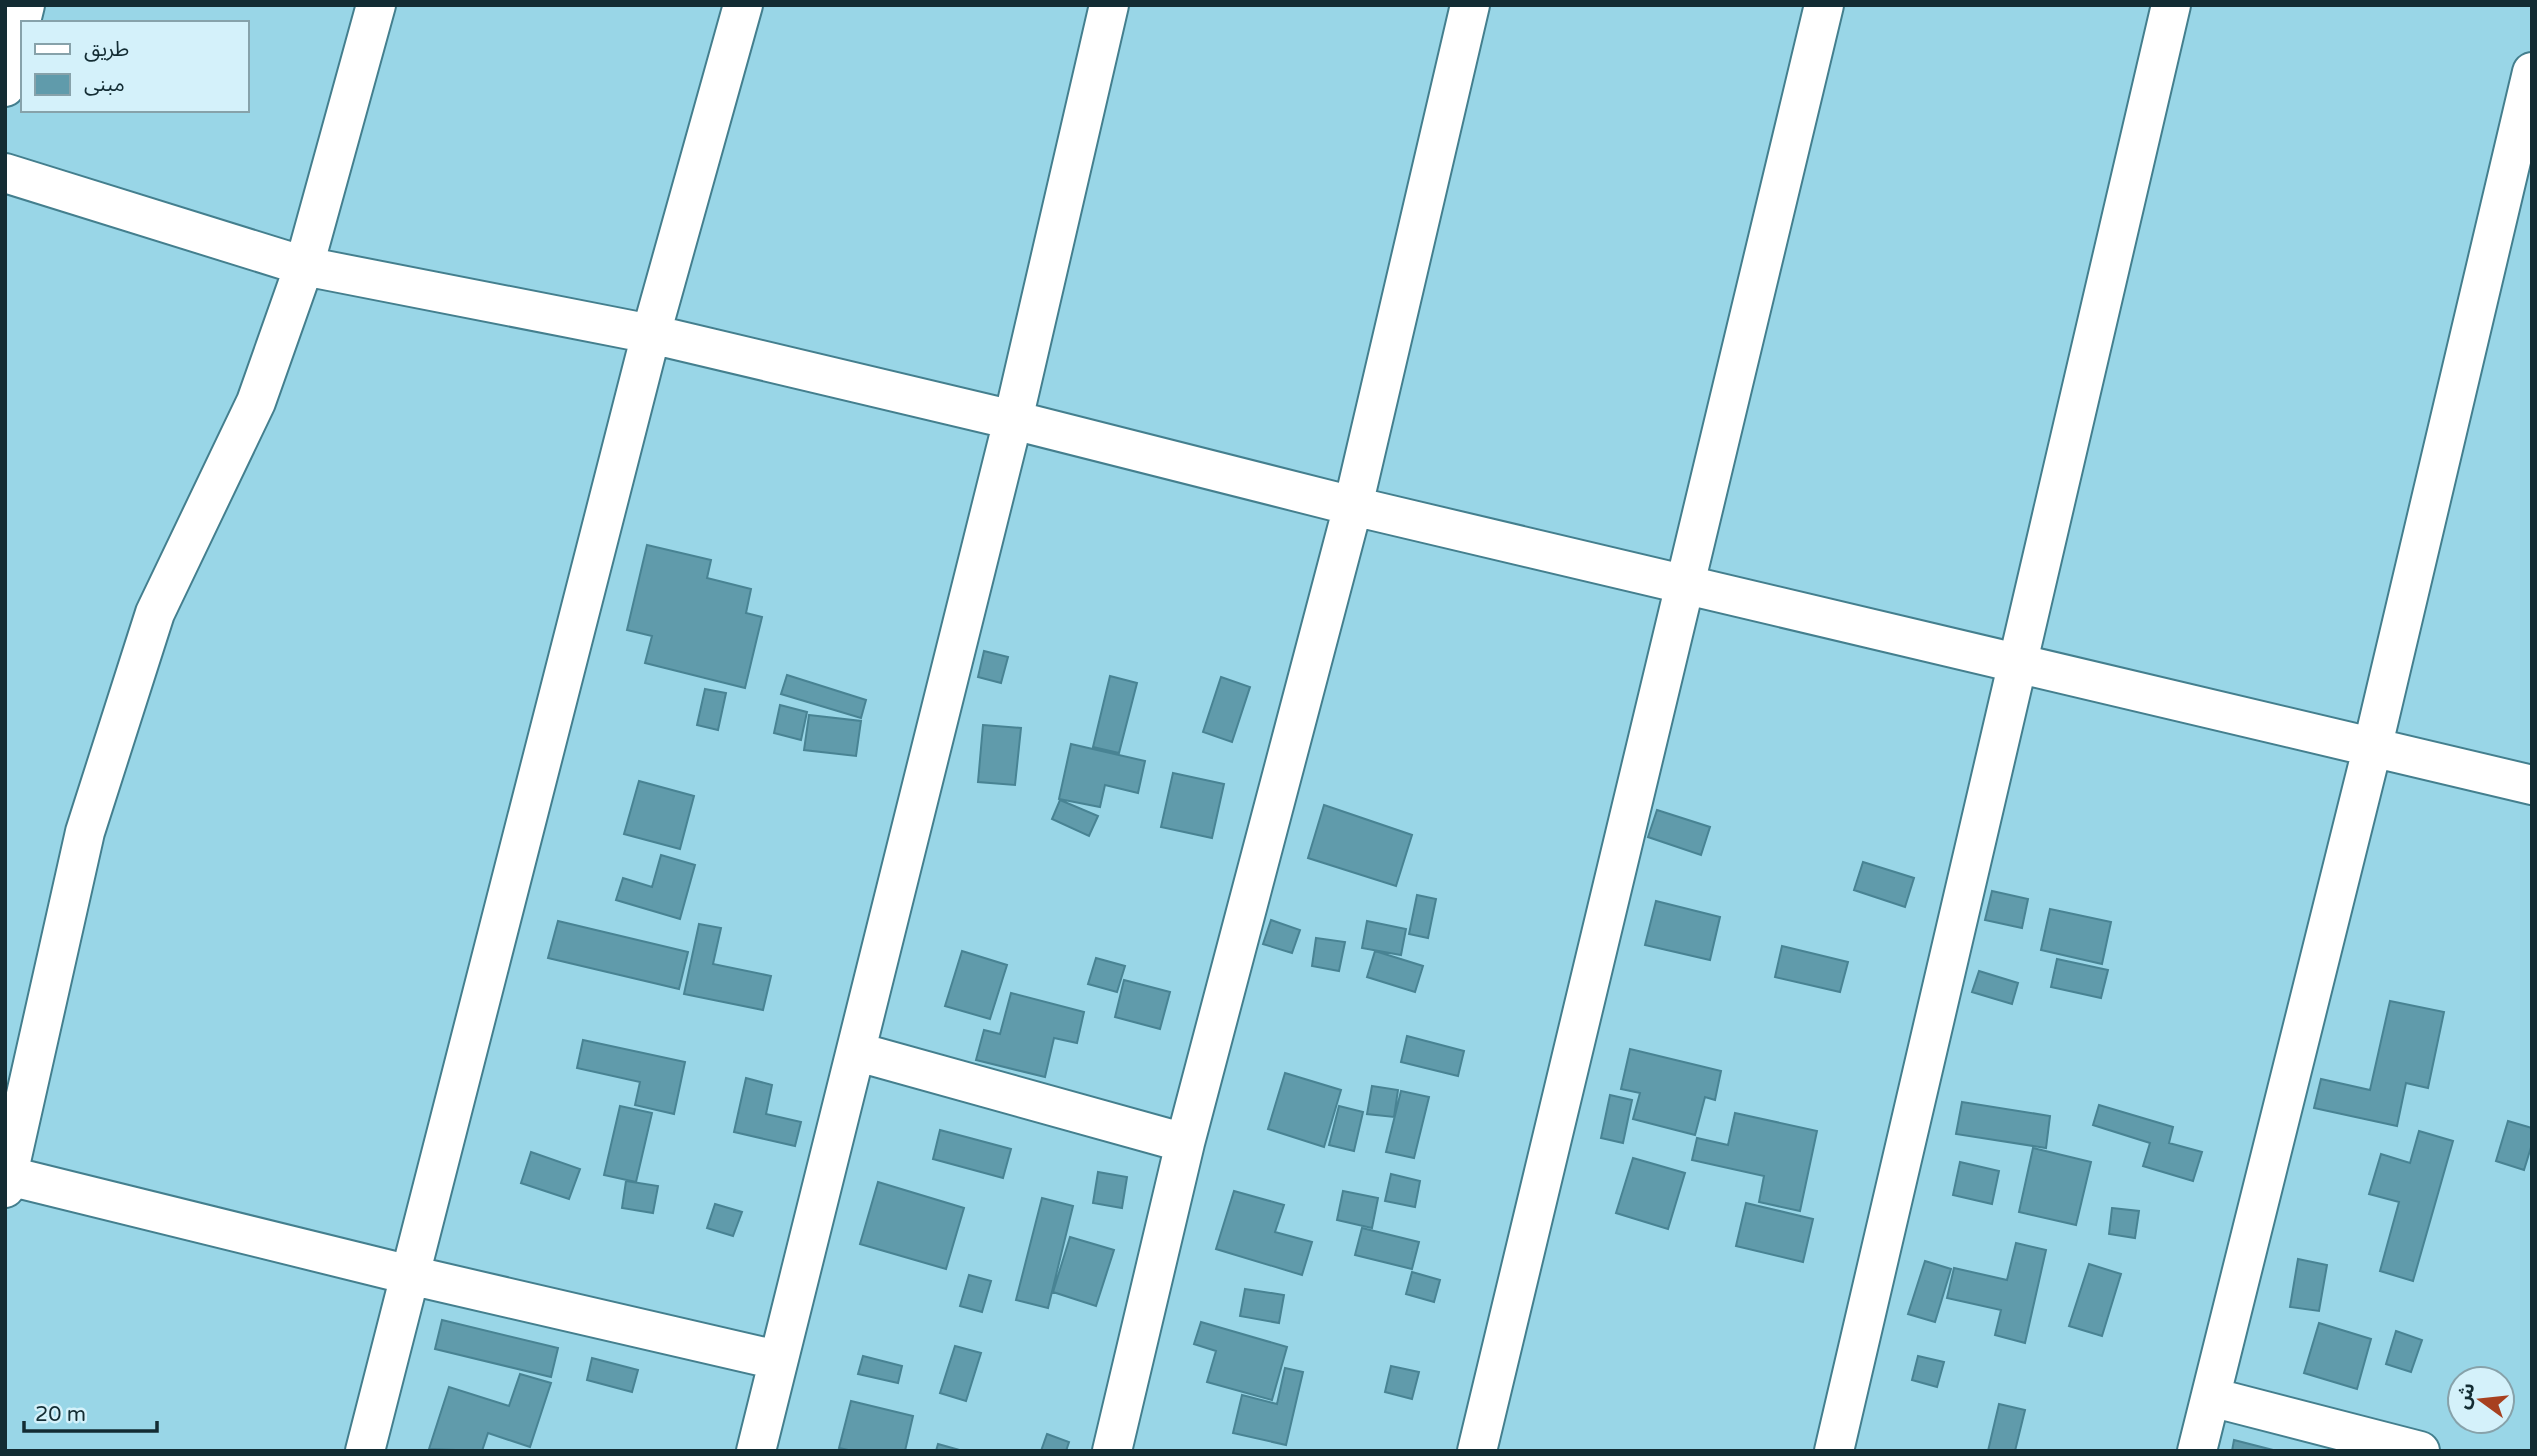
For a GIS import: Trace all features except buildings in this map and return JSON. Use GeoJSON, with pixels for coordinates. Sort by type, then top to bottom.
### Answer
{"type":"FeatureCollection","features":[{"type":"Feature","properties":{"kind":"street"},"geometry":{"type":"LineString","coordinates":[[376,5],[304,266],[256,402],[151,626],[85,832],[6,1179],[777,1360]]}},
{"type":"Feature","properties":{"kind":"street"},"geometry":{"type":"LineString","coordinates":[[365,1451],[651,334],[743,5]]}},
{"type":"Feature","properties":{"kind":"street"},"geometry":{"type":"LineString","coordinates":[[756,1451],[777,1360],[858,1052],[1013,420],[1109,5]]}},
{"type":"Feature","properties":{"kind":"street"},"geometry":{"type":"LineString","coordinates":[[1113,1451],[1185,1143],[1353,506],[1470,5]]}},
{"type":"Feature","properties":{"kind":"street"},"geometry":{"type":"LineString","coordinates":[[1476,1451],[1824,5]]}},
{"type":"Feature","properties":{"kind":"street"},"geometry":{"type":"LineString","coordinates":[[1834,1451],[2015,665],[2171,5]]}},
{"type":"Feature","properties":{"kind":"street"},"geometry":{"type":"LineString","coordinates":[[5,87],[21,25]]}},
{"type":"Feature","properties":{"kind":"street"},"geometry":{"type":"LineString","coordinates":[[2197,1451],[2373,745],[2532,72]]}},
{"type":"Feature","properties":{"kind":"street"},"geometry":{"type":"LineString","coordinates":[[5,173],[304,266],[651,334],[2015,665],[2373,745],[2532,785]]}},
{"type":"Feature","properties":{"kind":"street"},"geometry":{"type":"LineString","coordinates":[[858,1052],[1185,1143]]}},
{"type":"Feature","properties":{"kind":"street"},"geometry":{"type":"LineString","coordinates":[[2211,1397],[2420,1451]]}}]}
